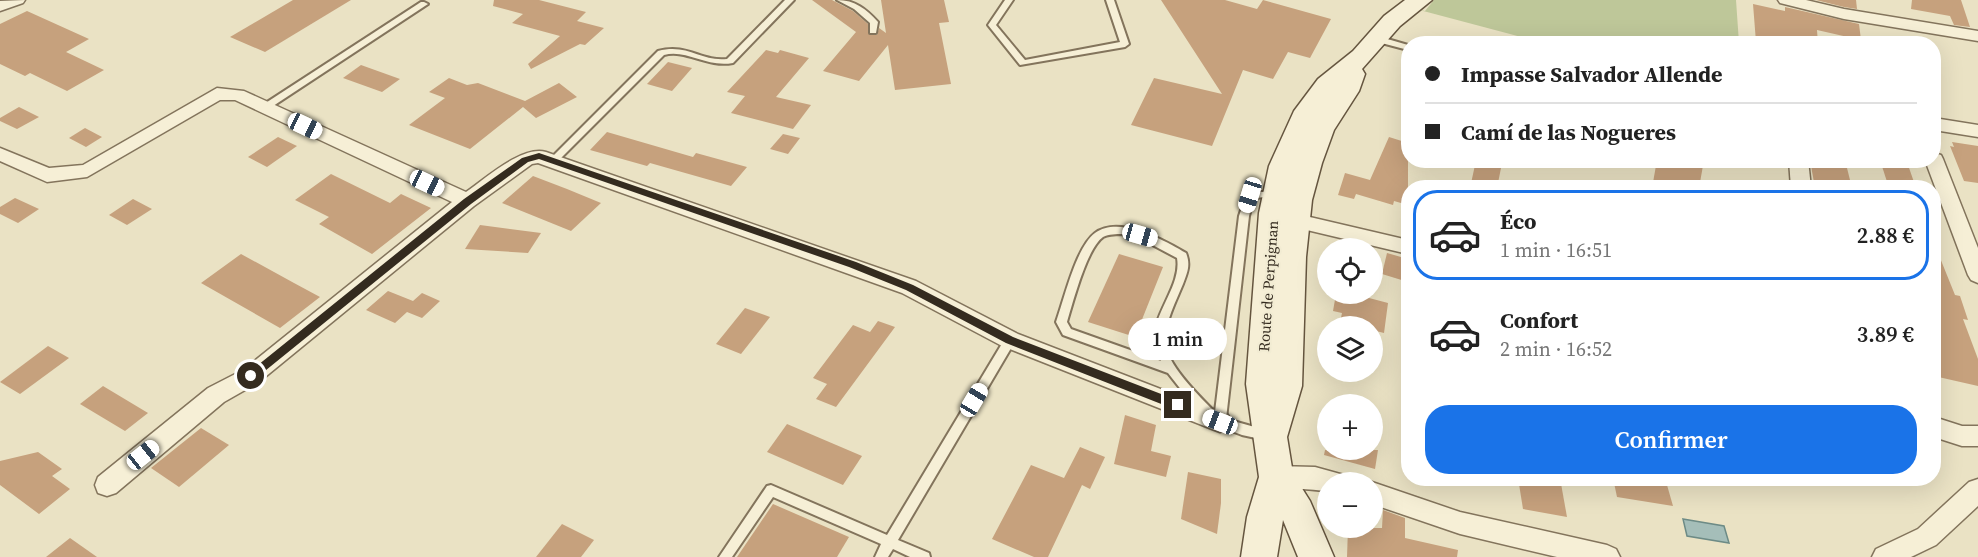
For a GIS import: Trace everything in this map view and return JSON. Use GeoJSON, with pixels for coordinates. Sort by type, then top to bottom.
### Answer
{"type":"FeatureCollection","features":[{"type":"Feature","properties":{"kind":"main road","name":"Route de Perpignan"},"geometry":{"type":"LineString","coordinates":[[1259,557],[1265,516],[1276,477],[1262,384],[1268,267],[1276,194],[1283,166],[1307,111],[1327,85],[1383,29],[1420,0]]}},
{"type":"Feature","properties":{"kind":"main road","name":"Route de Perpignan"},"geometry":{"type":"LineString","coordinates":[[1271,437],[1286,386],[1292,257],[1298,200],[1308,163],[1321,130],[1383,29]]}},
{"type":"Feature","properties":{"kind":"main road","name":"Route de Perpignan"},"geometry":{"type":"LineString","coordinates":[[1276,477],[1297,512],[1316,557]]}},
{"type":"Feature","properties":{"kind":"street"},"geometry":{"type":"LineString","coordinates":[[0,6],[17,0]]}},
{"type":"Feature","properties":{"kind":"street"},"geometry":{"type":"LineString","coordinates":[[1786,0],[1844,14],[1978,36]]}},
{"type":"Feature","properties":{"kind":"street"},"geometry":{"type":"LineString","coordinates":[[0,154],[48,175],[87,171],[217,94],[238,95],[467,201]]}},
{"type":"Feature","properties":{"kind":"street"},"geometry":{"type":"LineString","coordinates":[[1941,124],[1978,131]]}},
{"type":"Feature","properties":{"kind":"street"},"geometry":{"type":"LineString","coordinates":[[107,485],[216,395],[260,369],[467,201],[525,160],[539,156],[900,283],[1010,340],[1220,422]]}},
{"type":"Feature","properties":{"kind":"street"},"geometry":{"type":"LineString","coordinates":[[1937,168],[1978,275]]}},
{"type":"Feature","properties":{"kind":"street"},"geometry":{"type":"LineString","coordinates":[[1297,221],[1401,245]]}},
{"type":"Feature","properties":{"kind":"street"},"geometry":{"type":"LineString","coordinates":[[1941,429],[1962,436],[1978,436]]}},
{"type":"Feature","properties":{"kind":"street"},"geometry":{"type":"LineString","coordinates":[[1276,477],[1317,478]]}},
{"type":"Feature","properties":{"kind":"street"},"geometry":{"type":"LineString","coordinates":[[1885,557],[1927,537],[1978,490]]}},
{"type":"Feature","properties":{"kind":"street"},"geometry":{"type":"LineString","coordinates":[[1383,497],[1460,523],[1607,557]]}},
{"type":"Feature","properties":{"kind":"lane"},"geometry":{"type":"LineString","coordinates":[[554,160],[661,53],[668,50],[678,51],[716,63],[730,61],[790,0]]}},
{"type":"Feature","properties":{"kind":"lane"},"geometry":{"type":"LineString","coordinates":[[841,0],[870,16],[874,22],[873,31]]}},
{"type":"Feature","properties":{"kind":"lane"},"geometry":{"type":"LineString","coordinates":[[1009,0],[992,25],[1023,63],[1125,44],[1110,0]]}},
{"type":"Feature","properties":{"kind":"lane"},"geometry":{"type":"LineString","coordinates":[[264,108],[424,4]]}},
{"type":"Feature","properties":{"kind":"lane"},"geometry":{"type":"LineString","coordinates":[[1383,29],[1401,43]]}},
{"type":"Feature","properties":{"kind":"lane"},"geometry":{"type":"LineString","coordinates":[[1220,422],[1244,216],[1250,195],[1276,194]]}},
{"type":"Feature","properties":{"kind":"lane"},"geometry":{"type":"LineString","coordinates":[[1172,370],[1067,332],[1061,322],[1091,242],[1105,232],[1125,231],[1155,239],[1182,256],[1184,268],[1158,344],[1164,359],[1187,390],[1220,422],[1271,437]]}},
{"type":"Feature","properties":{"kind":"lane"},"geometry":{"type":"LineString","coordinates":[[881,557],[1010,340]]}},
{"type":"Feature","properties":{"kind":"lane"},"geometry":{"type":"LineString","coordinates":[[725,557],[771,490],[924,557]]}},
{"type":"Feature","properties":{"kind":"green space"},"geometry":{"type":"Polygon","coordinates":[[[1434,0],[1736,0],[1739,36],[1518,36],[1412,8],[1425,11],[1434,0]]]}},
{"type":"Feature","properties":{"kind":"water"},"geometry":{"type":"Polygon","coordinates":[[[1683,519],[1724,526],[1729,543],[1687,536],[1683,519]]]}},
{"type":"Feature","properties":{"kind":"building"},"geometry":{"type":"Polygon","coordinates":[[[293,0],[351,0],[265,52],[230,37],[293,0]]]}},
{"type":"Feature","properties":{"kind":"building"},"geometry":{"type":"Polygon","coordinates":[[[494,0],[539,0],[586,12],[577,21],[604,28],[585,45],[580,44],[531,69],[528,64],[560,36],[512,23],[523,14],[493,6],[494,0]]]}},
{"type":"Feature","properties":{"kind":"building"},"geometry":{"type":"Polygon","coordinates":[[[812,0],[832,0],[853,11],[868,24],[870,35],[877,35],[879,28],[886,33],[881,0],[944,0],[949,22],[939,23],[951,84],[895,90],[888,45],[859,81],[823,71],[856,32],[812,0]]]}},
{"type":"Feature","properties":{"kind":"building"},"geometry":{"type":"Polygon","coordinates":[[[1161,0],[1225,0],[1257,9],[1263,0],[1331,19],[1310,58],[1288,52],[1273,79],[1243,70],[1212,146],[1131,125],[1154,78],[1222,94],[1161,0]]]}},
{"type":"Feature","properties":{"kind":"building"},"geometry":{"type":"Polygon","coordinates":[[[1816,0],[1856,0],[1857,9],[1844,7],[1816,0]]]}},
{"type":"Feature","properties":{"kind":"building"},"geometry":{"type":"Polygon","coordinates":[[[1912,0],[1961,0],[1970,27],[1954,25],[1950,16],[1911,9],[1912,0]]]}},
{"type":"Feature","properties":{"kind":"building"},"geometry":{"type":"Polygon","coordinates":[[[1753,4],[1785,11],[1785,7],[1859,24],[1860,36],[1843,36],[1817,30],[1817,36],[1756,36],[1753,4]]]}},
{"type":"Feature","properties":{"kind":"building"},"geometry":{"type":"Polygon","coordinates":[[[27,11],[89,39],[66,52],[104,70],[67,91],[30,73],[25,76],[0,64],[0,24],[27,11]]]}},
{"type":"Feature","properties":{"kind":"building"},"geometry":{"type":"Polygon","coordinates":[[[766,50],[778,53],[780,50],[809,58],[776,97],[811,105],[793,129],[731,113],[745,96],[727,92],[766,50]]]}},
{"type":"Feature","properties":{"kind":"building"},"geometry":{"type":"Polygon","coordinates":[[[668,62],[692,68],[672,91],[647,84],[668,62]]]}},
{"type":"Feature","properties":{"kind":"building"},"geometry":{"type":"Polygon","coordinates":[[[361,65],[400,79],[382,92],[343,78],[361,65]]]}},
{"type":"Feature","properties":{"kind":"building"},"geometry":{"type":"Polygon","coordinates":[[[449,78],[467,85],[478,83],[525,101],[559,83],[577,97],[536,118],[523,107],[470,149],[409,125],[445,98],[429,92],[449,78]]]}},
{"type":"Feature","properties":{"kind":"building"},"geometry":{"type":"Polygon","coordinates":[[[19,107],[39,117],[17,129],[0,121],[0,118],[19,107]]]}},
{"type":"Feature","properties":{"kind":"building"},"geometry":{"type":"Polygon","coordinates":[[[85,128],[102,137],[86,147],[69,138],[85,128]]]}},
{"type":"Feature","properties":{"kind":"building"},"geometry":{"type":"Polygon","coordinates":[[[607,132],[693,157],[696,153],[747,167],[731,186],[650,163],[647,166],[590,150],[607,132]]]}},
{"type":"Feature","properties":{"kind":"building"},"geometry":{"type":"Polygon","coordinates":[[[783,134],[800,138],[788,154],[770,149],[783,134]]]}},
{"type":"Feature","properties":{"kind":"building"},"geometry":{"type":"Polygon","coordinates":[[[278,137],[297,146],[267,167],[248,157],[278,137]]]}},
{"type":"Feature","properties":{"kind":"building"},"geometry":{"type":"Polygon","coordinates":[[[1389,137],[1401,141],[1401,168],[1408,168],[1408,180],[1401,180],[1401,203],[1394,201],[1393,205],[1356,194],[1354,199],[1338,195],[1345,173],[1370,180],[1389,137]]]}},
{"type":"Feature","properties":{"kind":"building"},"geometry":{"type":"Polygon","coordinates":[[[1952,142],[1978,146],[1978,183],[1964,181],[1950,146],[1954,147],[1952,142]]]}},
{"type":"Feature","properties":{"kind":"building"},"geometry":{"type":"Polygon","coordinates":[[[1474,168],[1501,168],[1499,180],[1472,180],[1474,168]]]}},
{"type":"Feature","properties":{"kind":"building"},"geometry":{"type":"Polygon","coordinates":[[[1656,168],[1703,168],[1700,180],[1653,180],[1656,168]]]}},
{"type":"Feature","properties":{"kind":"building"},"geometry":{"type":"Polygon","coordinates":[[[1811,168],[1847,168],[1850,180],[1814,180],[1811,168]]]}},
{"type":"Feature","properties":{"kind":"building"},"geometry":{"type":"Polygon","coordinates":[[[1883,168],[1909,168],[1913,180],[1886,180],[1883,168]]]}},
{"type":"Feature","properties":{"kind":"building"},"geometry":{"type":"Polygon","coordinates":[[[331,174],[390,203],[401,194],[431,208],[372,254],[319,224],[329,217],[295,200],[331,174]]]}},
{"type":"Feature","properties":{"kind":"building"},"geometry":{"type":"Polygon","coordinates":[[[533,176],[601,203],[571,231],[502,203],[533,176]]]}},
{"type":"Feature","properties":{"kind":"building"},"geometry":{"type":"Polygon","coordinates":[[[15,198],[39,209],[18,223],[0,214],[0,207],[15,198]]]}},
{"type":"Feature","properties":{"kind":"building"},"geometry":{"type":"Polygon","coordinates":[[[133,199],[152,209],[127,225],[109,215],[133,199]]]}},
{"type":"Feature","properties":{"kind":"building"},"geometry":{"type":"Polygon","coordinates":[[[480,225],[541,233],[528,253],[465,249],[480,225]]]}},
{"type":"Feature","properties":{"kind":"building"},"geometry":{"type":"Polygon","coordinates":[[[1387,253],[1401,257],[1401,280],[1383,274],[1387,253]]]}},
{"type":"Feature","properties":{"kind":"building"},"geometry":{"type":"Polygon","coordinates":[[[241,254],[320,297],[280,328],[201,283],[241,254]]]}},
{"type":"Feature","properties":{"kind":"building"},"geometry":{"type":"Polygon","coordinates":[[[1119,254],[1163,267],[1135,337],[1088,322],[1119,254]]]}},
{"type":"Feature","properties":{"kind":"building"},"geometry":{"type":"Polygon","coordinates":[[[1941,260],[1955,295],[1960,296],[1968,320],[1963,319],[1978,359],[1978,386],[1941,378],[1941,260]]]}},
{"type":"Feature","properties":{"kind":"building"},"geometry":{"type":"Polygon","coordinates":[[[388,291],[413,301],[422,293],[440,301],[422,318],[407,312],[395,323],[366,310],[388,291]]]}},
{"type":"Feature","properties":{"kind":"building"},"geometry":{"type":"Polygon","coordinates":[[[1388,303],[1384,333],[1383,316],[1341,316],[1342,313],[1333,311],[1334,304],[1388,303]]]}},
{"type":"Feature","properties":{"kind":"building"},"geometry":{"type":"Polygon","coordinates":[[[745,308],[770,317],[741,354],[716,344],[745,308]]]}},
{"type":"Feature","properties":{"kind":"building"},"geometry":{"type":"Polygon","coordinates":[[[878,321],[895,327],[836,407],[816,399],[827,384],[813,378],[853,325],[870,332],[878,321]]]}},
{"type":"Feature","properties":{"kind":"building"},"geometry":{"type":"Polygon","coordinates":[[[48,346],[69,358],[20,394],[0,382],[48,346]]]}},
{"type":"Feature","properties":{"kind":"building"},"geometry":{"type":"Polygon","coordinates":[[[103,386],[148,413],[125,431],[80,404],[103,386]]]}},
{"type":"Feature","properties":{"kind":"building"},"geometry":{"type":"Polygon","coordinates":[[[1125,415],[1156,425],[1151,451],[1171,456],[1166,477],[1114,464],[1125,415]]]}},
{"type":"Feature","properties":{"kind":"building"},"geometry":{"type":"Polygon","coordinates":[[[787,424],[862,456],[843,485],[767,452],[787,424]]]}},
{"type":"Feature","properties":{"kind":"building"},"geometry":{"type":"Polygon","coordinates":[[[201,428],[229,445],[179,487],[151,468],[201,428]]]}},
{"type":"Feature","properties":{"kind":"building"},"geometry":{"type":"Polygon","coordinates":[[[1080,447],[1105,457],[1090,489],[1082,485],[1048,557],[1034,557],[992,539],[1031,465],[1064,478],[1080,447]]]}},
{"type":"Feature","properties":{"kind":"building"},"geometry":{"type":"Polygon","coordinates":[[[38,452],[62,469],[52,476],[70,489],[39,514],[0,485],[0,461],[38,452]]]}},
{"type":"Feature","properties":{"kind":"building"},"geometry":{"type":"Polygon","coordinates":[[[1342,460],[1376,460],[1375,469],[1342,460]]]}},
{"type":"Feature","properties":{"kind":"building"},"geometry":{"type":"Polygon","coordinates":[[[1188,472],[1221,479],[1217,534],[1181,519],[1188,472]]]}},
{"type":"Feature","properties":{"kind":"building"},"geometry":{"type":"Polygon","coordinates":[[[1519,486],[1561,486],[1567,517],[1523,509],[1519,486]]]}},
{"type":"Feature","properties":{"kind":"building"},"geometry":{"type":"Polygon","coordinates":[[[1615,486],[1667,486],[1673,506],[1617,497],[1615,486]]]}},
{"type":"Feature","properties":{"kind":"building"},"geometry":{"type":"Polygon","coordinates":[[[773,504],[849,537],[837,557],[737,557],[773,504]]]}},
{"type":"Feature","properties":{"kind":"building"},"geometry":{"type":"Polygon","coordinates":[[[1383,510],[1405,518],[1405,538],[1458,550],[1457,557],[1347,557],[1348,538],[1383,538],[1383,510]]]}},
{"type":"Feature","properties":{"kind":"building"},"geometry":{"type":"Polygon","coordinates":[[[562,524],[594,540],[581,557],[536,557],[562,524]]]}},
{"type":"Feature","properties":{"kind":"building"},"geometry":{"type":"Polygon","coordinates":[[[70,538],[97,557],[46,557],[70,538]]]}},
{"type":"Feature","properties":{"kind":"route"},"geometry":{"type":"LineString","coordinates":[[251,376],[349,299],[467,201],[525,160],[539,156],[909,287],[1010,340],[1178,405]]}}]}
